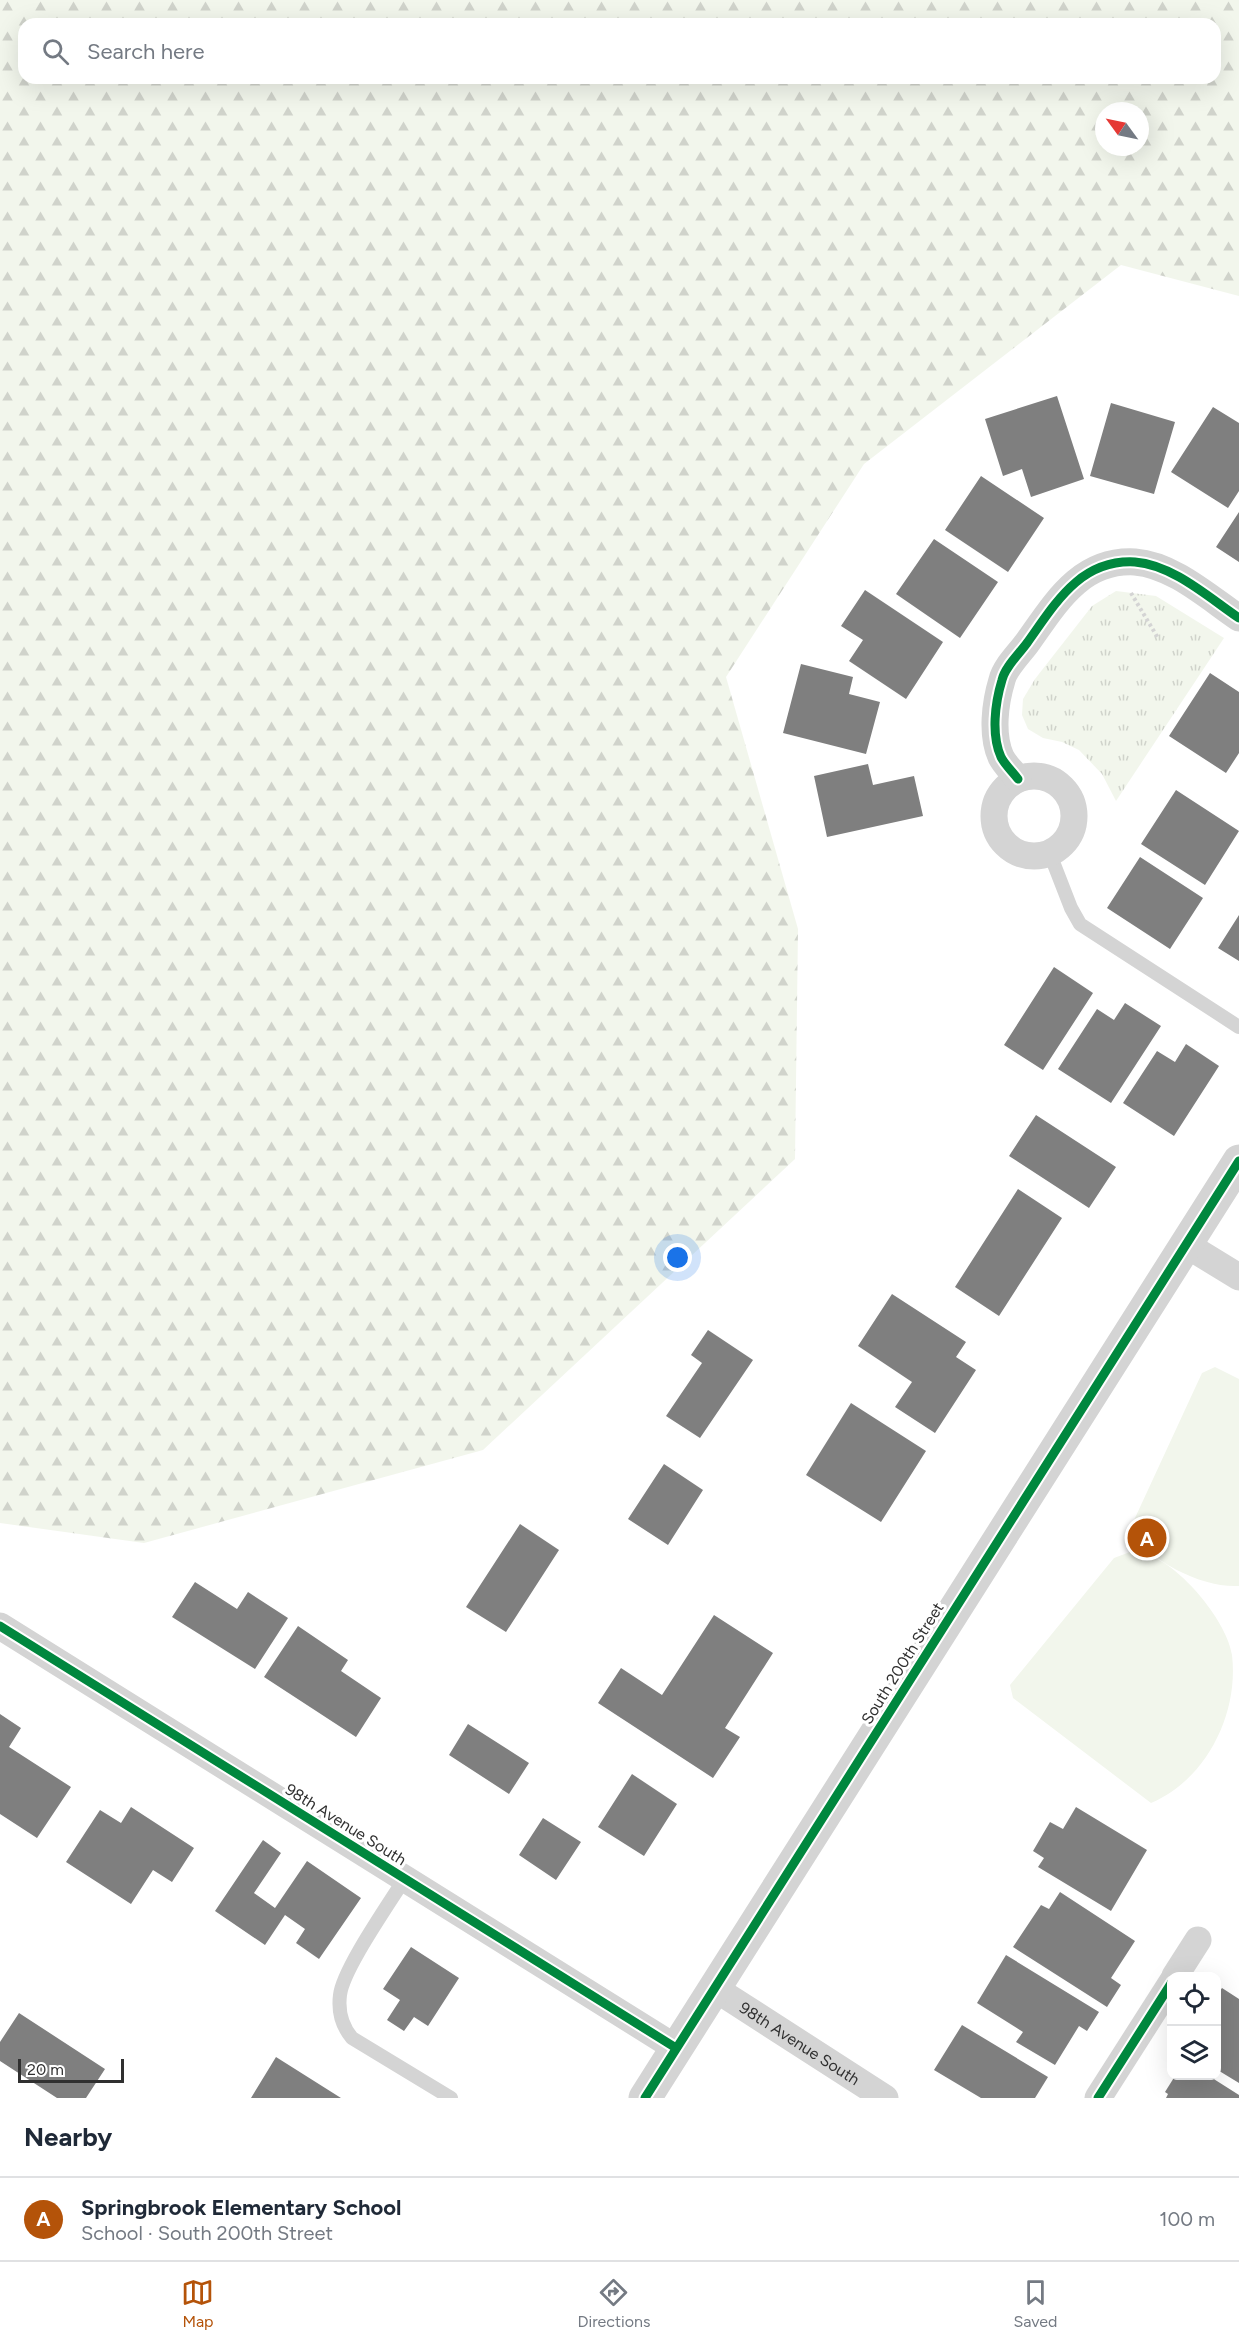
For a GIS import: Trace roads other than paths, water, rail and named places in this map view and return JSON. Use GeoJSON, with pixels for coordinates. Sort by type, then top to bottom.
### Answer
{"type":"FeatureCollection","features":[{"type":"Feature","properties":{"kind":"street"},"geometry":{"type":"LineString","coordinates":[[1018,779],[1001,757],[995,732],[996,707],[1002,678],[1066,589],[1087,572],[1109,564],[1134,562],[1151,566],[1175,576],[1239,618]]}},
{"type":"Feature","properties":{"kind":"street"},"geometry":{"type":"LineString","coordinates":[[1033,776],[1049,779],[1062,787],[1071,800],[1074,816],[1071,831],[1063,845],[1050,854],[1034,857],[1019,854],[1005,845],[996,832],[993,817],[996,801],[1005,788],[1018,779],[1033,776]]}},
{"type":"Feature","properties":{"kind":"street","name":"South 200th Street"},"geometry":{"type":"LineString","coordinates":[[645,2098],[1239,1161]]}},
{"type":"Feature","properties":{"kind":"street"},"geometry":{"type":"LineString","coordinates":[[1185,1244],[1239,1277]]}},
{"type":"Feature","properties":{"kind":"street","name":"98th Avenue South"},"geometry":{"type":"LineString","coordinates":[[0,1626],[676,2048]]}},
{"type":"Feature","properties":{"kind":"street"},"geometry":{"type":"LineString","coordinates":[[1178,1972],[1198,1940]]}},
{"type":"Feature","properties":{"kind":"street","name":"98th Avenue South"},"geometry":{"type":"LineString","coordinates":[[714,1988],[885,2098]]}},
{"type":"Feature","properties":{"kind":"street"},"geometry":{"type":"LineString","coordinates":[[1098,2098],[1167,1990]]}},
{"type":"Feature","properties":{"kind":"lane"},"geometry":{"type":"LineString","coordinates":[[1050,854],[1071,908],[1080,924],[1239,1027]]}},
{"type":"Feature","properties":{"kind":"lane"},"geometry":{"type":"LineString","coordinates":[[405,1878],[352,1965],[340,1994],[342,2025],[352,2038],[451,2098]]}},
{"type":"Feature","properties":{"kind":"place","name":"Springbrook Elementary School"},"geometry":{"type":"Point","coordinates":[1147,1538]}}]}
